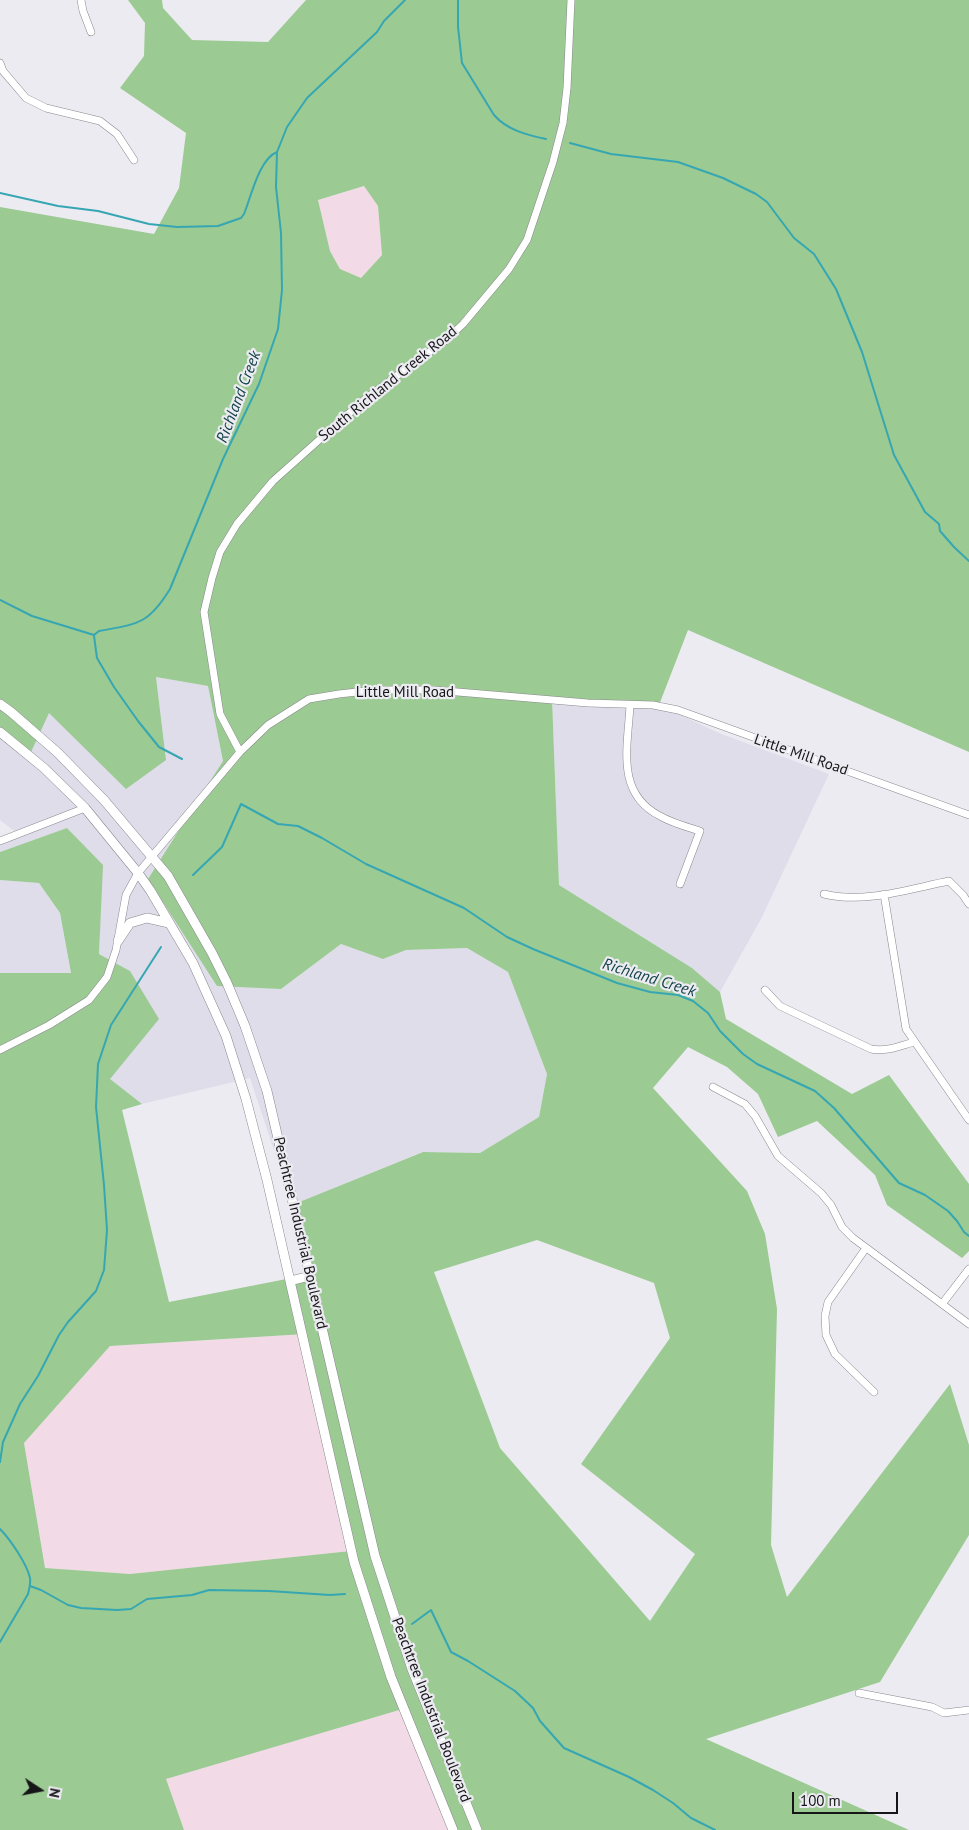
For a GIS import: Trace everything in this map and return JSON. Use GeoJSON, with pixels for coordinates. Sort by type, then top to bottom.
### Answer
{"type":"FeatureCollection","features":[{"type":"Feature","properties":{"kind":"main road","name":"Peachtree Industrial Boulevard"},"geometry":{"type":"LineString","coordinates":[[0,704],[57,752],[97,793],[168,876],[212,953],[245,1026],[267,1091],[375,1556],[412,1669],[477,1830]]}},
{"type":"Feature","properties":{"kind":"main road","name":"Peachtree Industrial Boulevard"},"geometry":{"type":"LineString","coordinates":[[0,732],[44,768],[84,808],[138,873],[193,963],[226,1036],[246,1098],[267,1180],[354,1562],[391,1677],[454,1830]]}},
{"type":"Feature","properties":{"kind":"main road"},"geometry":{"type":"LineString","coordinates":[[118,941],[130,923],[147,918],[169,923]]}},
{"type":"Feature","properties":{"kind":"main road"},"geometry":{"type":"LineString","coordinates":[[290,1281],[310,1276]]}},
{"type":"Feature","properties":{"kind":"street"},"geometry":{"type":"LineString","coordinates":[[81,0],[83,11],[92,32]]}},
{"type":"Feature","properties":{"kind":"street","name":"South Richland Creek Road"},"geometry":{"type":"LineString","coordinates":[[240,752],[220,714],[204,612],[220,552],[237,524],[273,481],[364,399],[446,340],[463,324],[509,269],[527,240],[553,162],[563,123],[567,88],[571,0]]}},
{"type":"Feature","properties":{"kind":"street"},"geometry":{"type":"LineString","coordinates":[[0,63],[3,71],[26,98],[46,108],[100,120],[117,134],[134,160]]}},
{"type":"Feature","properties":{"kind":"street","name":"Little Mill Road"},"geometry":{"type":"LineString","coordinates":[[0,1050],[49,1025],[89,1000],[107,977],[118,941],[126,896],[138,873],[216,778],[240,752],[268,725],[309,700],[375,690],[434,690],[630,705],[653,705],[678,710],[969,814]]}},
{"type":"Feature","properties":{"kind":"street"},"geometry":{"type":"LineString","coordinates":[[630,705],[627,769],[634,792],[640,802],[661,817],[700,831],[680,884]]}},
{"type":"Feature","properties":{"kind":"street"},"geometry":{"type":"LineString","coordinates":[[0,841],[84,808]]}},
{"type":"Feature","properties":{"kind":"street"},"geometry":{"type":"LineString","coordinates":[[824,894],[841,898],[884,894],[949,882],[963,895],[969,904]]}},
{"type":"Feature","properties":{"kind":"street"},"geometry":{"type":"LineString","coordinates":[[884,894],[906,1029],[969,1120]]}},
{"type":"Feature","properties":{"kind":"street"},"geometry":{"type":"LineString","coordinates":[[764,990],[780,1006],[872,1049],[881,1051],[914,1042]]}},
{"type":"Feature","properties":{"kind":"street"},"geometry":{"type":"LineString","coordinates":[[713,1087],[745,1104],[755,1116],[778,1156],[822,1193],[831,1205],[842,1227],[866,1248],[969,1324]]}},
{"type":"Feature","properties":{"kind":"street"},"geometry":{"type":"LineString","coordinates":[[866,1248],[828,1302],[825,1326],[826,1335],[835,1354],[874,1392]]}},
{"type":"Feature","properties":{"kind":"street"},"geometry":{"type":"LineString","coordinates":[[942,1304],[969,1269]]}},
{"type":"Feature","properties":{"kind":"street"},"geometry":{"type":"LineString","coordinates":[[859,1693],[932,1707],[944,1713],[969,1710]]}},
{"type":"Feature","properties":{"kind":"shaded area"},"geometry":{"type":"Polygon","coordinates":[[[365,186],[378,206],[382,255],[361,278],[340,269],[330,251],[318,200],[365,186]]]}},
{"type":"Feature","properties":{"kind":"shaded area"},"geometry":{"type":"Polygon","coordinates":[[[156,677],[208,686],[223,761],[148,879],[281,989],[341,944],[383,959],[406,950],[467,948],[508,972],[547,1074],[539,1117],[480,1153],[422,1152],[292,1205],[250,1078],[142,1104],[109,1079],[130,971],[99,954],[102,865],[67,828],[0,852],[0,843],[19,835],[0,820],[0,732],[49,713],[166,760],[156,677]]]}},
{"type":"Feature","properties":{"kind":"shaded area"},"geometry":{"type":"Polygon","coordinates":[[[552,698],[659,705],[719,733],[829,774],[761,919],[720,992],[692,968],[559,885],[552,698]]]}},
{"type":"Feature","properties":{"kind":"shaded area"},"geometry":{"type":"Polygon","coordinates":[[[0,880],[39,883],[60,913],[71,974],[0,973],[0,880]]]}},
{"type":"Feature","properties":{"kind":"shaded area"},"geometry":{"type":"Polygon","coordinates":[[[306,1334],[336,1463],[352,1551],[130,1574],[45,1568],[24,1443],[110,1346],[306,1334]]]}},
{"type":"Feature","properties":{"kind":"shaded area"},"geometry":{"type":"Polygon","coordinates":[[[406,1708],[454,1830],[184,1830],[165,1779],[406,1708]]]}},
{"type":"Feature","properties":{"kind":"green space"},"geometry":{"type":"Polygon","coordinates":[[[128,0],[162,0],[163,8],[192,40],[268,42],[306,0],[969,0],[969,752],[688,630],[659,705],[552,698],[559,885],[692,968],[720,992],[726,1019],[852,1094],[889,1075],[969,1184],[969,1251],[962,1258],[887,1205],[875,1175],[817,1121],[778,1137],[758,1094],[727,1067],[688,1047],[653,1088],[747,1191],[765,1234],[777,1309],[771,1545],[787,1597],[950,1384],[969,1445],[969,1535],[880,1682],[706,1739],[909,1830],[454,1830],[406,1708],[166,1779],[184,1830],[0,1830],[0,973],[71,973],[60,913],[39,883],[0,880],[0,852],[67,828],[103,865],[99,954],[130,971],[159,1019],[110,1079],[142,1104],[122,1110],[169,1302],[312,1274],[292,1205],[423,1152],[480,1153],[539,1117],[547,1074],[508,972],[467,948],[406,950],[383,959],[341,944],[281,989],[217,986],[148,879],[223,761],[208,686],[156,677],[166,760],[126,789],[49,713],[31,752],[0,732],[0,207],[154,234],[179,188],[186,133],[120,88],[144,56],[145,23],[128,0]],[[364,186],[318,200],[330,251],[340,269],[361,278],[382,255],[378,206],[364,186]],[[537,1240],[434,1272],[500,1448],[650,1621],[695,1554],[581,1464],[670,1338],[654,1283],[537,1240]],[[305,1334],[110,1346],[24,1443],[45,1568],[130,1574],[351,1551],[336,1463],[313,1360],[305,1334]]]}},
{"type":"Feature","properties":{"kind":"waterway","name":"Richland Creek"},"geometry":{"type":"LineString","coordinates":[[94,635],[99,631],[123,627],[140,621],[155,610],[170,589],[223,459],[259,384],[278,329],[282,290],[281,233],[276,187],[277,152],[287,127],[307,98],[377,32],[384,21],[405,0]]}},
{"type":"Feature","properties":{"kind":"waterway"},"geometry":{"type":"LineString","coordinates":[[458,0],[458,27],[462,63],[494,115],[511,128],[525,134],[546,139]]}},
{"type":"Feature","properties":{"kind":"waterway"},"geometry":{"type":"LineString","coordinates":[[570,143],[611,154],[678,162],[723,178],[756,194],[767,202],[794,238],[814,254],[836,289],[862,352],[894,455],[925,512],[939,524],[940,531],[969,561]]}},
{"type":"Feature","properties":{"kind":"waterway"},"geometry":{"type":"LineString","coordinates":[[0,193],[58,206],[98,211],[149,224],[177,227],[218,226],[241,218],[260,170],[265,162],[277,152]]}},
{"type":"Feature","properties":{"kind":"waterway"},"geometry":{"type":"LineString","coordinates":[[0,600],[32,616],[94,635]]}},
{"type":"Feature","properties":{"kind":"waterway","name":"Richland Creek"},"geometry":{"type":"LineString","coordinates":[[94,636],[97,658],[114,687],[138,721],[159,747],[182,759]]}},
{"type":"Feature","properties":{"kind":"waterway","name":"Richland Creek"},"geometry":{"type":"LineString","coordinates":[[193,875],[222,847],[241,804],[278,824],[298,826],[366,864],[464,908],[507,937],[533,949],[617,983],[650,992],[678,995],[693,1001],[708,1013],[720,1031],[743,1054],[757,1064],[815,1091],[834,1108],[899,1183],[925,1195],[948,1211],[969,1236]]}},
{"type":"Feature","properties":{"kind":"waterway"},"geometry":{"type":"LineString","coordinates":[[0,1462],[3,1442],[20,1404],[38,1376],[59,1335],[96,1291],[104,1270],[107,1230],[96,1107],[98,1064],[111,1025],[161,947]]}},
{"type":"Feature","properties":{"kind":"waterway"},"geometry":{"type":"LineString","coordinates":[[0,1529],[22,1559],[30,1578],[28,1594],[0,1642]]}},
{"type":"Feature","properties":{"kind":"waterway"},"geometry":{"type":"LineString","coordinates":[[30,1586],[68,1605],[81,1608],[117,1610],[131,1609],[147,1599],[192,1595],[209,1590],[345,1594]]}},
{"type":"Feature","properties":{"kind":"waterway"},"geometry":{"type":"LineString","coordinates":[[412,1624],[431,1610],[451,1652],[515,1691],[533,1708],[540,1721],[564,1748],[629,1777],[653,1790],[691,1818],[715,1830]]}}]}
